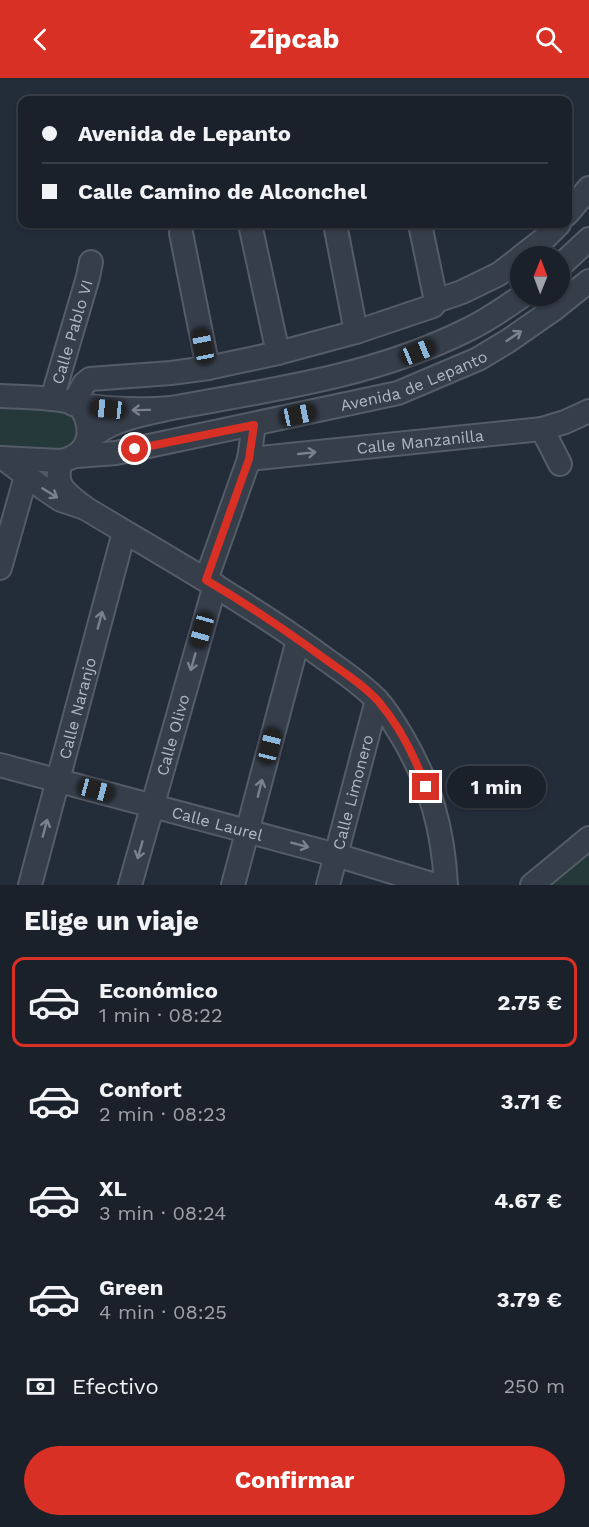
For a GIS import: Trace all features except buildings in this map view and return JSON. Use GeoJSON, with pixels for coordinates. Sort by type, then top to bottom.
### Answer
{"type":"FeatureCollection","features":[{"type":"Feature","properties":{"kind":"street"},"geometry":{"type":"LineString","coordinates":[[572,208],[589,188]]}},
{"type":"Feature","properties":{"kind":"street"},"geometry":{"type":"LineString","coordinates":[[251,228],[278,353]]}},
{"type":"Feature","properties":{"kind":"street"},"geometry":{"type":"LineString","coordinates":[[336,228],[356,332]]}},
{"type":"Feature","properties":{"kind":"street"},"geometry":{"type":"LineString","coordinates":[[421,228],[436,301]]}},
{"type":"Feature","properties":{"kind":"street"},"geometry":{"type":"LineString","coordinates":[[535,246],[555,228]]}},
{"type":"Feature","properties":{"kind":"street"},"geometry":{"type":"LineString","coordinates":[[181,233],[208,368]]}},
{"type":"Feature","properties":{"kind":"street"},"geometry":{"type":"LineString","coordinates":[[570,256],[589,238]]}},
{"type":"Feature","properties":{"kind":"street","name":"Calle Pablo VI"},"geometry":{"type":"LineString","coordinates":[[67,402],[91,262]]}},
{"type":"Feature","properties":{"kind":"street"},"geometry":{"type":"LineString","coordinates":[[446,885],[439,825],[432,802],[409,748],[377,700],[363,687],[298,640],[210,583],[85,508],[60,486],[58,477],[89,431],[85,414],[81,408],[67,402],[90,379],[208,368],[278,353],[356,332],[433,306],[436,301],[462,292],[499,274],[510,266]]}},
{"type":"Feature","properties":{"kind":"street","name":"Avenida de Lepanto"},"geometry":{"type":"LineString","coordinates":[[2,458],[116,453],[386,396],[478,359],[554,309],[589,281]]}},
{"type":"Feature","properties":{"kind":"street","name":"Avenida de Lepanto"},"geometry":{"type":"LineString","coordinates":[[75,453],[103,428],[118,422],[171,408],[329,378],[401,358],[470,329],[510,304]]}},
{"type":"Feature","properties":{"kind":"street","name":"Avenida de Lepanto"},"geometry":{"type":"LineString","coordinates":[[0,396],[122,410],[171,408]]}},
{"type":"Feature","properties":{"kind":"street","name":"Calle Manzanilla"},"geometry":{"type":"LineString","coordinates":[[249,459],[542,429],[589,411]]}},
{"type":"Feature","properties":{"kind":"street","name":"Calle Olivo"},"geometry":{"type":"LineString","coordinates":[[130,885],[210,583],[249,459],[254,425]]}},
{"type":"Feature","properties":{"kind":"street"},"geometry":{"type":"LineString","coordinates":[[542,429],[560,465]]}},
{"type":"Feature","properties":{"kind":"street"},"geometry":{"type":"LineString","coordinates":[[2,458],[61,500],[85,508]]}},
{"type":"Feature","properties":{"kind":"street"},"geometry":{"type":"LineString","coordinates":[[0,568],[3,543],[26,476]]}},
{"type":"Feature","properties":{"kind":"street","name":"Calle Naranjo"},"geometry":{"type":"LineString","coordinates":[[30,885],[124,532]]}},
{"type":"Feature","properties":{"kind":"street"},"geometry":{"type":"LineString","coordinates":[[233,885],[298,640]]}},
{"type":"Feature","properties":{"kind":"street","name":"Calle Limonero"},"geometry":{"type":"LineString","coordinates":[[328,885],[377,700]]}},
{"type":"Feature","properties":{"kind":"street","name":"Calle Laurel"},"geometry":{"type":"LineString","coordinates":[[0,765],[336,855],[435,885]]}},
{"type":"Feature","properties":{"kind":"street"},"geometry":{"type":"LineString","coordinates":[[532,885],[589,838]]}},
{"type":"Feature","properties":{"kind":"shaded area"},"geometry":{"type":"Polygon","coordinates":[[[0,406],[61,410],[77,423],[76,439],[70,446],[56,449],[0,446],[0,406]]]}},
{"type":"Feature","properties":{"kind":"shaded area"},"geometry":{"type":"Polygon","coordinates":[[[589,846],[589,885],[541,885],[589,846]]]}},
{"type":"Feature","properties":{"kind":"route"},"geometry":{"type":"LineString","coordinates":[[135,449],[254,425],[249,459],[206,580],[298,640],[363,687],[377,700],[409,748],[426,787]]}}]}
